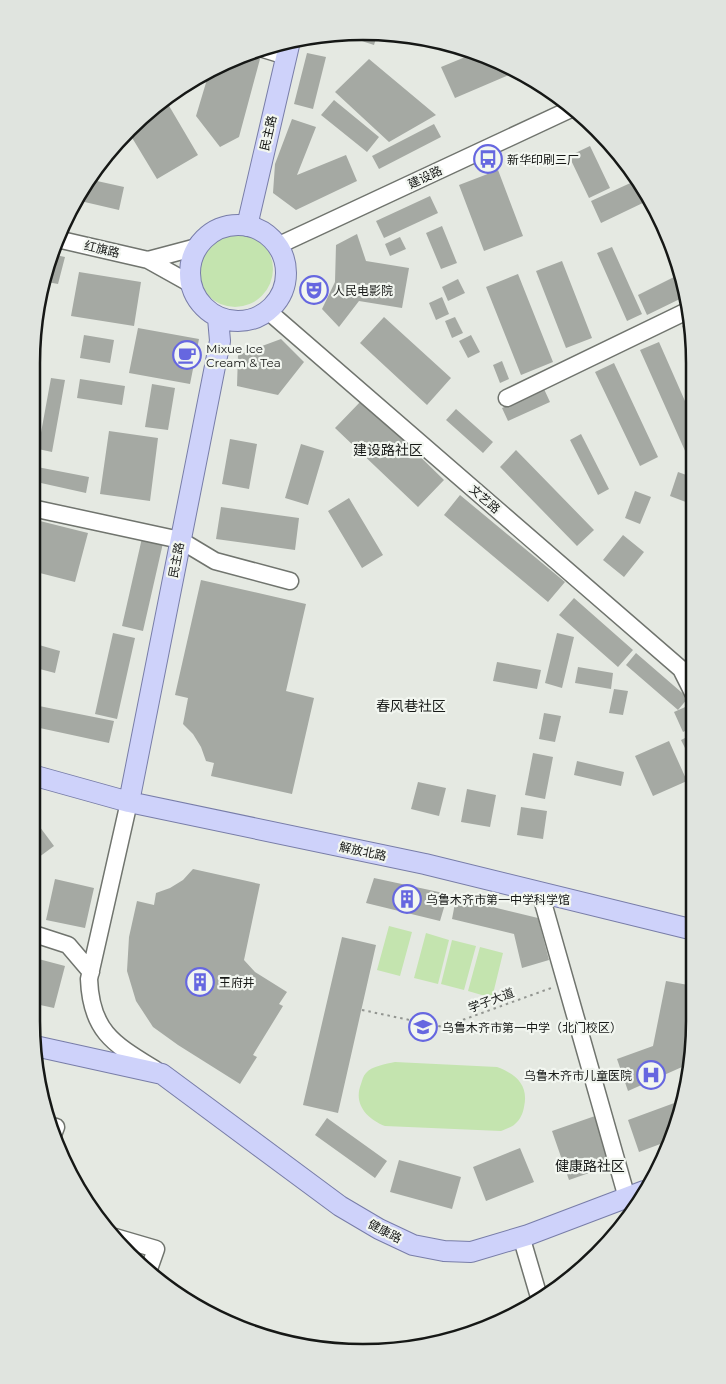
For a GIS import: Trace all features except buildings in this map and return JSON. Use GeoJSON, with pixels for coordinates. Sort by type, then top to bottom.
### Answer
{"type":"FeatureCollection","features":[{"type":"Feature","properties":{"kind":"main road","name":"民主路"},"geometry":{"type":"LineString","coordinates":[[247,226],[288,49]]}},
{"type":"Feature","properties":{"kind":"main road"},"geometry":{"type":"LineString","coordinates":[[233,225],[247,226],[259,230],[278,246],[285,266],[284,287],[278,300],[268,311],[257,318],[244,322],[218,318],[201,304],[191,284],[190,271],[197,248],[206,237],[219,229],[233,225]]}},
{"type":"Feature","properties":{"kind":"main road","name":"民主路"},"geometry":{"type":"LineString","coordinates":[[129,802],[220,341],[218,318]]}},
{"type":"Feature","properties":{"kind":"main road","name":"解放北路"},"geometry":{"type":"LineString","coordinates":[[40,777],[129,802],[425,864],[686,928]]}},
{"type":"Feature","properties":{"kind":"main road"},"geometry":{"type":"LineString","coordinates":[[42,1047],[162,1074]]}},
{"type":"Feature","properties":{"kind":"main road","name":"健康路"},"geometry":{"type":"LineString","coordinates":[[162,1074],[340,1206],[379,1229],[413,1245],[444,1251],[470,1252],[525,1235],[635,1194]]}},
{"type":"Feature","properties":{"kind":"street","name":"建设路"},"geometry":{"type":"LineString","coordinates":[[278,246],[566,111]]}},
{"type":"Feature","properties":{"kind":"street","name":"红旗路"},"geometry":{"type":"LineString","coordinates":[[64,241],[148,260]]}},
{"type":"Feature","properties":{"kind":"street"},"geometry":{"type":"LineString","coordinates":[[148,260],[197,248]]}},
{"type":"Feature","properties":{"kind":"street"},"geometry":{"type":"LineString","coordinates":[[148,260],[191,284]]}},
{"type":"Feature","properties":{"kind":"street","name":"文艺路"},"geometry":{"type":"LineString","coordinates":[[268,311],[681,670],[686,680]]}},
{"type":"Feature","properties":{"kind":"street"},"geometry":{"type":"LineString","coordinates":[[507,398],[682,314]]}},
{"type":"Feature","properties":{"kind":"street"},"geometry":{"type":"LineString","coordinates":[[40,510],[180,540],[215,561],[290,581]]}},
{"type":"Feature","properties":{"kind":"street"},"geometry":{"type":"LineString","coordinates":[[129,802],[91,972],[90,995],[99,1026],[128,1053],[162,1074]]}},
{"type":"Feature","properties":{"kind":"street"},"geometry":{"type":"LineString","coordinates":[[540,892],[566,983],[635,1194]]}},
{"type":"Feature","properties":{"kind":"street"},"geometry":{"type":"LineString","coordinates":[[40,936],[68,946],[91,972]]}},
{"type":"Feature","properties":{"kind":"street"},"geometry":{"type":"LineString","coordinates":[[525,1235],[543,1289]]}},
{"type":"Feature","properties":{"kind":"street"},"geometry":{"type":"LineString","coordinates":[[525,1235],[538,1292]]}},
{"type":"Feature","properties":{"kind":"street"},"geometry":{"type":"LineString","coordinates":[[126,1240],[156,1249],[150,1264]]}},
{"type":"Feature","properties":{"kind":"path","name":"学子大道"},"geometry":{"type":"LineString","coordinates":[[362,1010],[443,1027],[566,983]]}},
{"type":"Feature","properties":{"kind":"green space"},"geometry":{"type":"Polygon","coordinates":[[[228,231],[242,231],[256,237],[267,248],[273,262],[270,284],[262,296],[242,307],[228,307],[214,301],[203,290],[197,276],[197,262],[203,248],[214,237],[228,231]]]}},
{"type":"Feature","properties":{"kind":"green space"},"geometry":{"type":"Polygon","coordinates":[[[389,926],[412,932],[400,976],[377,970],[389,926]]]}},
{"type":"Feature","properties":{"kind":"green space"},"geometry":{"type":"Polygon","coordinates":[[[426,933],[449,940],[438,984],[414,978],[426,933]]]}},
{"type":"Feature","properties":{"kind":"green space"},"geometry":{"type":"Polygon","coordinates":[[[452,940],[476,946],[464,990],[441,984],[452,940]]]}},
{"type":"Feature","properties":{"kind":"green space"},"geometry":{"type":"Polygon","coordinates":[[[480,947],[503,953],[492,998],[468,991],[480,947]]]}},
{"type":"Feature","properties":{"kind":"green space"},"geometry":{"type":"Polygon","coordinates":[[[395,1062],[497,1067],[510,1073],[520,1081],[525,1092],[524,1109],[514,1125],[501,1131],[385,1126],[367,1115],[363,1110],[360,1104],[359,1091],[365,1074],[379,1066],[395,1062]]]}},
{"type":"Feature","properties":{"kind":"place","name":"新华印刷三厂"},"geometry":{"type":"Point","coordinates":[488,159]}},
{"type":"Feature","properties":{"kind":"place","name":"人民电影院"},"geometry":{"type":"Point","coordinates":[314,290]}},
{"type":"Feature","properties":{"kind":"place","name":"Mixue Ice Cream & Tea"},"geometry":{"type":"Point","coordinates":[187,355]}},
{"type":"Feature","properties":{"kind":"place","name":"乌鲁木齐市第一中学科学馆"},"geometry":{"type":"Point","coordinates":[407,899]}},
{"type":"Feature","properties":{"kind":"place","name":"王府井"},"geometry":{"type":"Point","coordinates":[200,982]}},
{"type":"Feature","properties":{"kind":"place","name":"乌鲁木齐市第一中学（北门校区）"},"geometry":{"type":"Point","coordinates":[423,1027]}},
{"type":"Feature","properties":{"kind":"place","name":"乌鲁木齐市儿童医院"},"geometry":{"type":"Point","coordinates":[651,1075]}},
{"type":"Feature","properties":{"kind":"district","name":"建设路社区"},"geometry":{"type":"Point","coordinates":[388,450]}},
{"type":"Feature","properties":{"kind":"district","name":"春风巷社区"},"geometry":{"type":"Point","coordinates":[411,706]}},
{"type":"Feature","properties":{"kind":"district","name":"健康路社区"},"geometry":{"type":"Point","coordinates":[590,1166]}}]}
